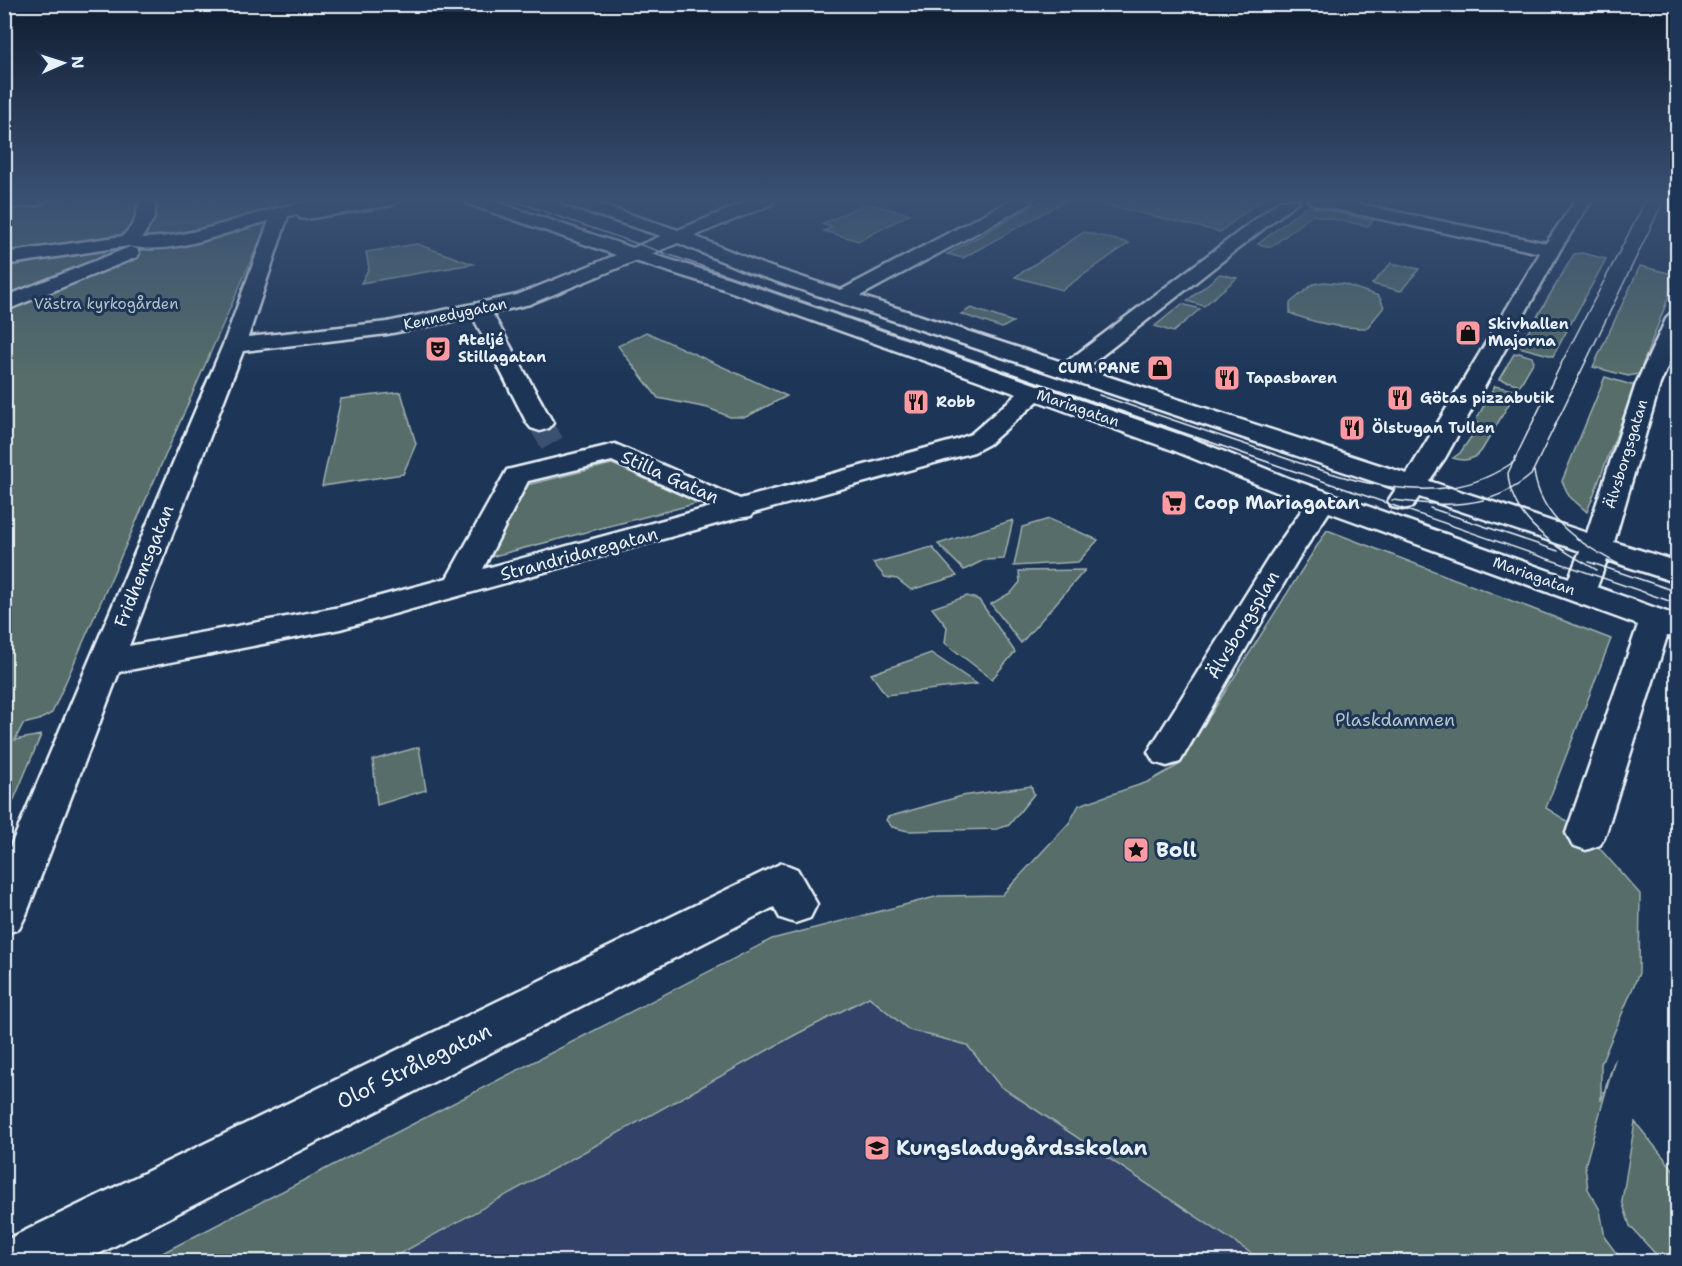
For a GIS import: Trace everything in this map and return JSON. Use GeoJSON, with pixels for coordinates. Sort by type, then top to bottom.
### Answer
{"type":"FeatureCollection","features":[{"type":"Feature","properties":{"kind":"street"},"geometry":{"type":"LineString","coordinates":[[4,305],[99,259]]}},
{"type":"Feature","properties":{"kind":"street","name":"Fridhemsgatan"},"geometry":{"type":"LineString","coordinates":[[4,915],[234,345],[261,259]]}},
{"type":"Feature","properties":{"kind":"street","name":"Kennedygatan"},"geometry":{"type":"LineString","coordinates":[[234,345],[387,328],[481,311],[523,300],[624,259]]}},
{"type":"Feature","properties":{"kind":"street","name":"Mariagatan"},"geometry":{"type":"LineString","coordinates":[[647,259],[722,282],[1184,445],[1278,484],[1667,624]]}},
{"type":"Feature","properties":{"kind":"street","name":"Mariagatan"},"geometry":{"type":"LineString","coordinates":[[734,259],[1598,544],[1677,573]]}},
{"type":"Feature","properties":{"kind":"street"},"geometry":{"type":"LineString","coordinates":[[844,296],[913,259]]}},
{"type":"Feature","properties":{"kind":"street"},"geometry":{"type":"LineString","coordinates":[[1070,370],[1216,259]]}},
{"type":"Feature","properties":{"kind":"street"},"geometry":{"type":"LineString","coordinates":[[1387,522],[1432,458],[1546,259]]}},
{"type":"Feature","properties":{"kind":"street"},"geometry":{"type":"LineString","coordinates":[[481,311],[540,423]]}},
{"type":"Feature","properties":{"kind":"street","name":"Älvsborgsgatan"},"geometry":{"type":"LineString","coordinates":[[1579,592],[1598,544],[1648,384],[1677,317]]}},
{"type":"Feature","properties":{"kind":"street","name":"Strandridaregatan"},"geometry":{"type":"LineString","coordinates":[[104,663],[340,618],[965,447],[980,439],[1033,393]]}},
{"type":"Feature","properties":{"kind":"street","name":"Stilla Gatan"},"geometry":{"type":"LineString","coordinates":[[458,586],[517,476],[560,459],[615,452],[741,510]]}},
{"type":"Feature","properties":{"kind":"street","name":"Älvsborgsplan"},"geometry":{"type":"LineString","coordinates":[[1167,752],[1283,559],[1323,500]]}},
{"type":"Feature","properties":{"kind":"street"},"geometry":{"type":"LineString","coordinates":[[1586,833],[1667,624]]}},
{"type":"Feature","properties":{"kind":"street","name":"Olof Strålegatan"},"geometry":{"type":"LineString","coordinates":[[23,1262],[782,882],[795,904]]}},
{"type":"Feature","properties":{"kind":"shaded area","name":"Kungsladugårdsskolan"},"geometry":{"type":"Polygon","coordinates":[[[913,974],[1325,1262],[387,1262],[795,1035],[913,974]]]}},
{"type":"Feature","properties":{"kind":"green space","name":"Västra kyrkogården"},"geometry":{"type":"Polygon","coordinates":[[[5,259],[252,259],[52,713],[39,720],[23,724],[15,740],[41,735],[5,821],[5,259]]]}},
{"type":"Feature","properties":{"kind":"green space"},"geometry":{"type":"Polygon","coordinates":[[[367,259],[459,259],[473,264],[361,283],[369,268],[367,259]]]}},
{"type":"Feature","properties":{"kind":"green space"},"geometry":{"type":"Polygon","coordinates":[[[1042,259],[1106,259],[1062,290],[1015,277],[1042,259]]]}},
{"type":"Feature","properties":{"kind":"green space"},"geometry":{"type":"Polygon","coordinates":[[[1571,259],[1606,259],[1553,356],[1519,347],[1571,259]]]}},
{"type":"Feature","properties":{"kind":"green space"},"geometry":{"type":"Polygon","coordinates":[[[1391,263],[1419,269],[1401,291],[1372,284],[1391,263]]]}},
{"type":"Feature","properties":{"kind":"green space"},"geometry":{"type":"Polygon","coordinates":[[[1640,266],[1677,275],[1639,374],[1628,376],[1593,367],[1640,266]]]}},
{"type":"Feature","properties":{"kind":"green space"},"geometry":{"type":"Polygon","coordinates":[[[1220,274],[1237,278],[1204,306],[1187,301],[1220,274]]]}},
{"type":"Feature","properties":{"kind":"green space"},"geometry":{"type":"Polygon","coordinates":[[[1324,282],[1343,284],[1379,296],[1384,307],[1367,328],[1328,325],[1290,313],[1290,303],[1313,284],[1324,282]]]}},
{"type":"Feature","properties":{"kind":"green space"},"geometry":{"type":"Polygon","coordinates":[[[1182,304],[1200,309],[1173,332],[1155,326],[1182,304]]]}},
{"type":"Feature","properties":{"kind":"green space"},"geometry":{"type":"Polygon","coordinates":[[[971,308],[1013,322],[1002,328],[961,314],[971,308]]]}},
{"type":"Feature","properties":{"kind":"green space"},"geometry":{"type":"Polygon","coordinates":[[[646,332],[787,396],[746,417],[730,417],[708,408],[658,398],[618,346],[646,332]]]}},
{"type":"Feature","properties":{"kind":"green space"},"geometry":{"type":"Polygon","coordinates":[[[1519,353],[1532,357],[1534,361],[1482,450],[1469,459],[1453,458],[1460,453],[1478,427],[1477,418],[1495,386],[1513,390],[1517,384],[1499,379],[1514,354],[1519,353]]]}},
{"type":"Feature","properties":{"kind":"green space"},"geometry":{"type":"Polygon","coordinates":[[[1605,377],[1635,386],[1587,512],[1569,496],[1562,481],[1605,377]]]}},
{"type":"Feature","properties":{"kind":"green space"},"geometry":{"type":"Polygon","coordinates":[[[401,392],[416,444],[403,474],[322,486],[341,399],[401,392]]]}},
{"type":"Feature","properties":{"kind":"green space"},"geometry":{"type":"Polygon","coordinates":[[[612,464],[698,503],[486,558],[527,485],[612,464]]]}},
{"type":"Feature","properties":{"kind":"green space"},"geometry":{"type":"Polygon","coordinates":[[[1049,519],[1098,540],[1078,562],[1014,566],[1022,527],[1049,519]]]}},
{"type":"Feature","properties":{"kind":"green space"},"geometry":{"type":"Polygon","coordinates":[[[1013,520],[1004,559],[984,560],[964,570],[938,544],[1013,520]]]}},
{"type":"Feature","properties":{"kind":"green space","name":"Plaskdammen"},"geometry":{"type":"Polygon","coordinates":[[[1327,530],[1611,639],[1546,808],[1586,833],[1640,894],[1639,973],[1601,1064],[1601,1101],[1615,1059],[1585,1166],[1588,1189],[1600,1210],[1605,1238],[1622,1261],[1263,1261],[1000,1086],[967,1045],[909,1030],[869,997],[795,1035],[387,1261],[145,1262],[772,939],[939,896],[1002,895],[1069,823],[1079,805],[1148,782],[1179,765],[1327,530]]]}},
{"type":"Feature","properties":{"kind":"green space"},"geometry":{"type":"Polygon","coordinates":[[[932,547],[957,576],[911,590],[897,579],[885,577],[873,563],[932,547]]]}},
{"type":"Feature","properties":{"kind":"green space"},"geometry":{"type":"Polygon","coordinates":[[[1085,570],[1021,643],[991,604],[1012,592],[1020,582],[1019,571],[1085,570]]]}},
{"type":"Feature","properties":{"kind":"green space"},"geometry":{"type":"Polygon","coordinates":[[[967,596],[979,600],[1015,652],[992,679],[945,643],[947,627],[932,608],[967,596]]]}},
{"type":"Feature","properties":{"kind":"green space"},"geometry":{"type":"Polygon","coordinates":[[[931,653],[977,684],[886,695],[871,674],[931,653]]]}},
{"type":"Feature","properties":{"kind":"green space"},"geometry":{"type":"Polygon","coordinates":[[[419,747],[426,790],[377,805],[373,760],[419,747]]]}},
{"type":"Feature","properties":{"kind":"green space"},"geometry":{"type":"Polygon","coordinates":[[[1031,786],[1034,794],[1009,825],[997,829],[908,831],[892,827],[886,820],[888,817],[962,796],[1031,786]]]}},
{"type":"Feature","properties":{"kind":"green space"},"geometry":{"type":"Polygon","coordinates":[[[1635,1122],[1677,1174],[1677,1261],[1662,1261],[1630,1226],[1622,1201],[1635,1122]]]}},
{"type":"Feature","properties":{"kind":"tunnel"},"geometry":{"type":"LineString","coordinates":[[540,423],[558,453]]}},
{"type":"Feature","properties":{"kind":"tram line"},"geometry":{"type":"LineString","coordinates":[[682,259],[1678,604]]}},
{"type":"Feature","properties":{"kind":"tram line"},"geometry":{"type":"LineString","coordinates":[[1513,462],[1615,259]]}},
{"type":"Feature","properties":{"kind":"tram line"},"geometry":{"type":"LineString","coordinates":[[1511,489],[1531,475],[1635,259]]}},
{"type":"Feature","properties":{"kind":"tram line"},"geometry":{"type":"LineString","coordinates":[[1099,395],[1322,470],[1374,484],[1400,488],[1452,487],[1485,478],[1513,462]]}},
{"type":"Feature","properties":{"kind":"tram line"},"geometry":{"type":"LineString","coordinates":[[1511,489],[1508,473],[1513,462]]}},
{"type":"Feature","properties":{"kind":"tram line"},"geometry":{"type":"LineString","coordinates":[[1534,471],[1545,504],[1566,530],[1593,550],[1624,567]]}},
{"type":"Feature","properties":{"kind":"tram line"},"geometry":{"type":"LineString","coordinates":[[1392,500],[1430,504],[1465,503],[1499,495],[1511,489]]}},
{"type":"Feature","properties":{"kind":"tram line"},"geometry":{"type":"LineString","coordinates":[[1511,489],[1518,506],[1539,532],[1552,543],[1597,570]]}},
{"type":"Feature","properties":{"kind":"tram line"},"geometry":{"type":"LineString","coordinates":[[1430,508],[1558,551]]}},
{"type":"Feature","properties":{"kind":"tram line"},"geometry":{"type":"LineString","coordinates":[[1589,562],[1678,592]]}},
{"type":"Feature","properties":{"kind":"place","name":"Skivhallen Majorna"},"geometry":{"type":"Point","coordinates":[1468,333]}},
{"type":"Feature","properties":{"kind":"place","name":"Ateljé Stillagatan"},"geometry":{"type":"Point","coordinates":[438,349]}},
{"type":"Feature","properties":{"kind":"place","name":"CUM PANE"},"geometry":{"type":"Point","coordinates":[1160,368]}},
{"type":"Feature","properties":{"kind":"place","name":"Tapasbaren"},"geometry":{"type":"Point","coordinates":[1227,378]}},
{"type":"Feature","properties":{"kind":"place","name":"Götas pizzabutik"},"geometry":{"type":"Point","coordinates":[1400,398]}},
{"type":"Feature","properties":{"kind":"place","name":"Robb"},"geometry":{"type":"Point","coordinates":[916,402]}},
{"type":"Feature","properties":{"kind":"place","name":"Ölstugan Tullen"},"geometry":{"type":"Point","coordinates":[1352,428]}},
{"type":"Feature","properties":{"kind":"place","name":"Coop Mariagatan"},"geometry":{"type":"Point","coordinates":[1174,503]}},
{"type":"Feature","properties":{"kind":"place","name":"Boll"},"geometry":{"type":"Point","coordinates":[1136,850]}},
{"type":"Feature","properties":{"kind":"place","name":"Kungsladugårdsskolan"},"geometry":{"type":"Point","coordinates":[877,1148]}}]}
